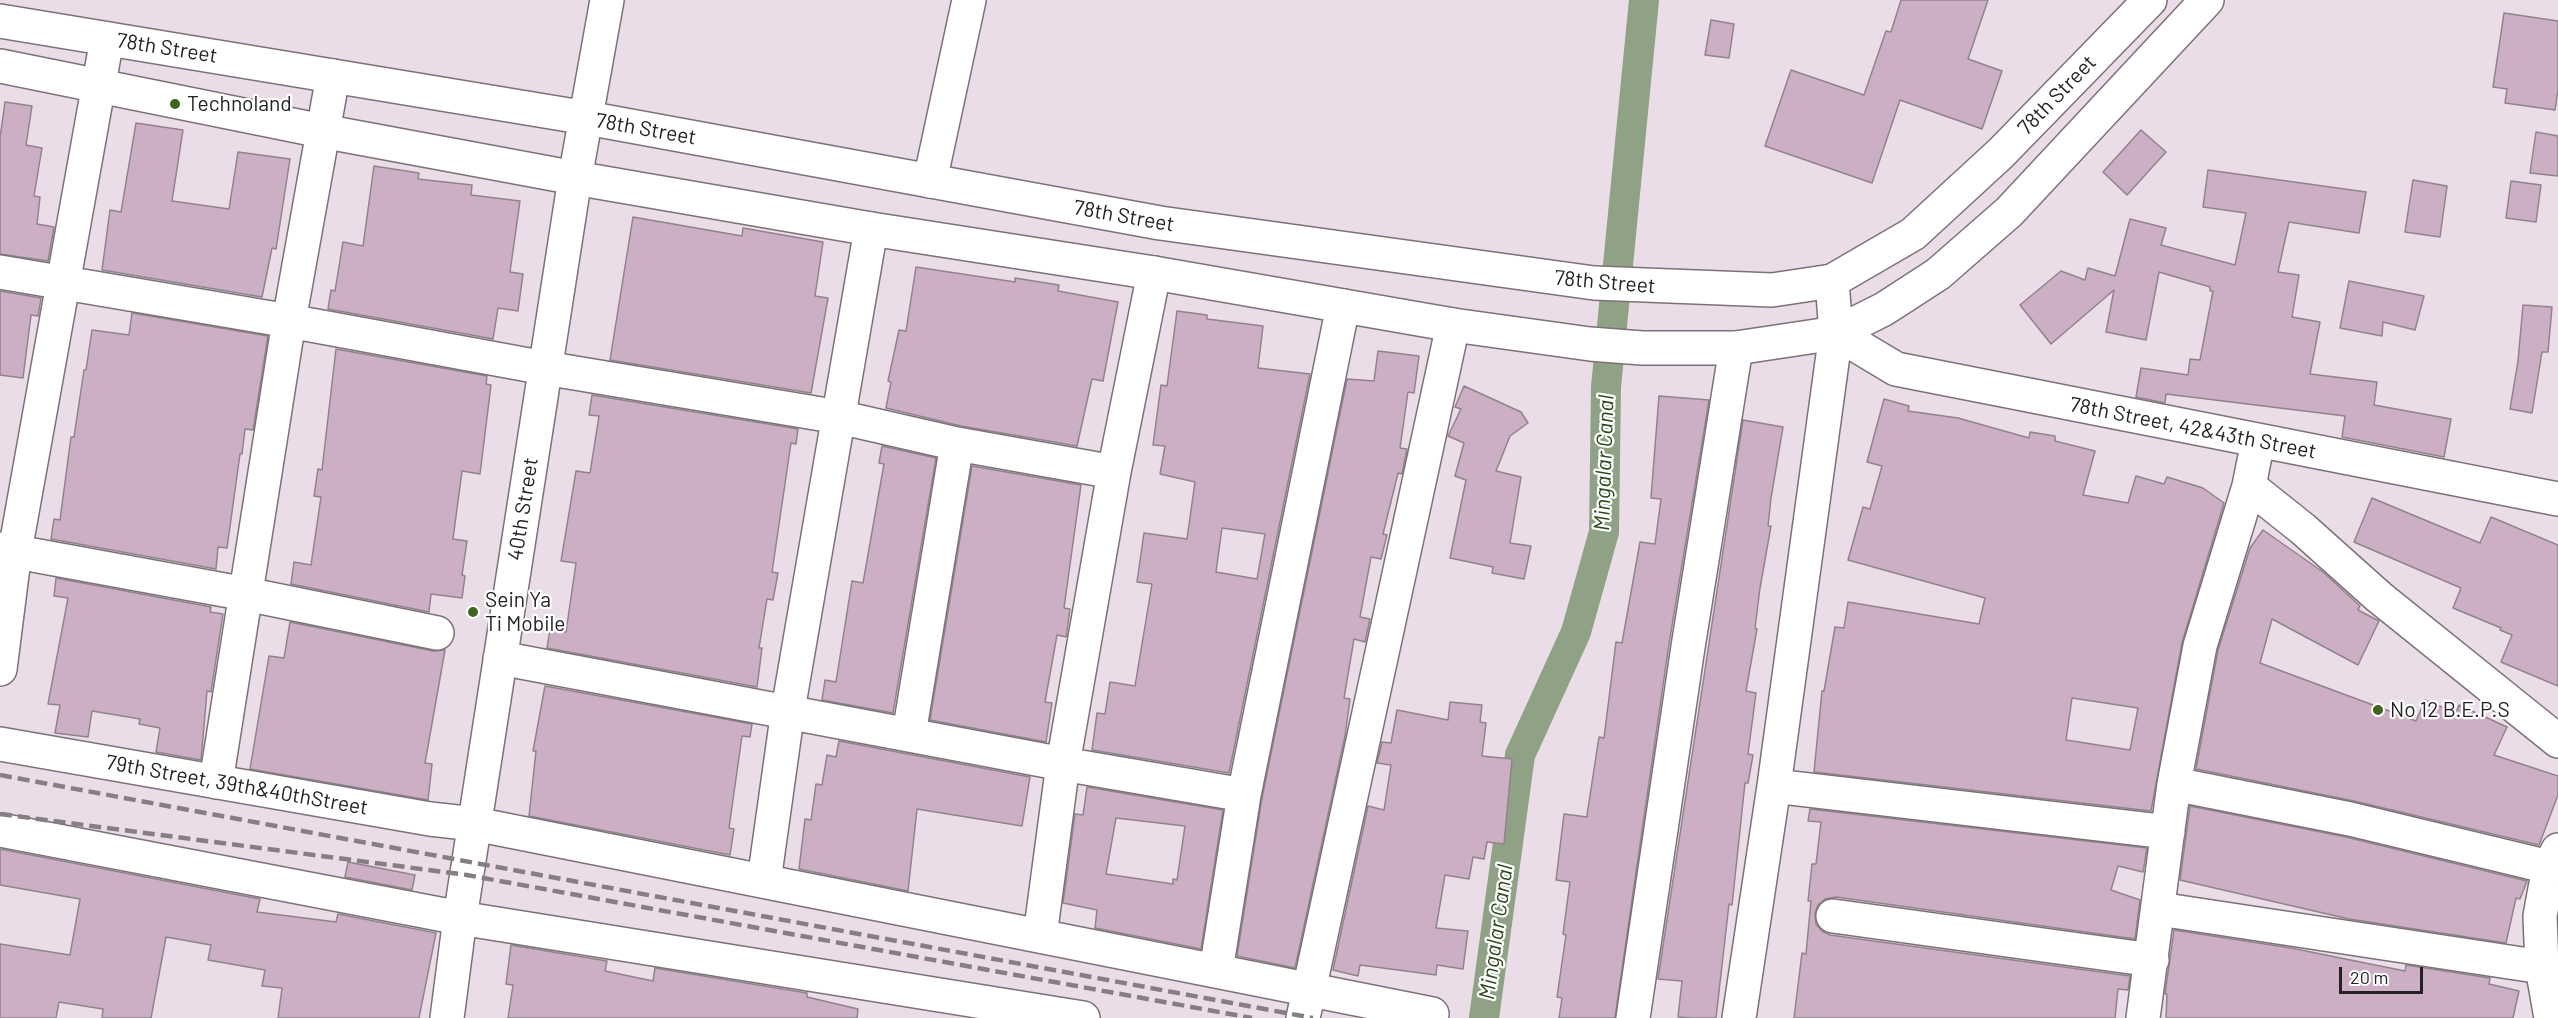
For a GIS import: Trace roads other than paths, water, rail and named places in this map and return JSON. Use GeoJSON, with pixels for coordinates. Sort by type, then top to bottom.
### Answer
{"type":"FeatureCollection","features":[{"type":"Feature","properties":{"kind":"street","name":"40th Street"},"geometry":{"type":"LineString","coordinates":[[447,1018],[460,918],[545,368],[575,178],[607,0]]}},
{"type":"Feature","properties":{"kind":"street"},"geometry":{"type":"LineString","coordinates":[[930,181],[969,0]]}},
{"type":"Feature","properties":{"kind":"street","name":"78th Street"},"geometry":{"type":"LineString","coordinates":[[0,21],[587,118],[1160,223],[1594,283],[1647,287],[1772,290],[1832,282],[1913,234],[2001,153],[2150,0]]}},
{"type":"Feature","properties":{"kind":"street","name":"78th Street"},"geometry":{"type":"LineString","coordinates":[[1452,325],[1590,344],[1642,348],[1736,348],[1836,333],[1884,309],[1938,274],[2009,212],[2207,0]]}},
{"type":"Feature","properties":{"kind":"street"},"geometry":{"type":"LineString","coordinates":[[0,669],[8,550],[64,282],[107,39]]}},
{"type":"Feature","properties":{"kind":"street"},"geometry":{"type":"LineString","coordinates":[[0,66],[322,131],[575,178],[871,229],[1154,273],[1452,325],[1307,1004]]}},
{"type":"Feature","properties":{"kind":"street"},"geometry":{"type":"LineString","coordinates":[[216,782],[289,321],[333,76]]}},
{"type":"Feature","properties":{"kind":"street"},"geometry":{"type":"LineString","coordinates":[[764,881],[788,710],[871,229]]}},
{"type":"Feature","properties":{"kind":"street"},"geometry":{"type":"LineString","coordinates":[[0,272],[839,417],[957,444],[1114,472]]}},
{"type":"Feature","properties":{"kind":"street"},"geometry":{"type":"LineString","coordinates":[[1040,936],[1063,764],[1114,472],[1154,273]]}},
{"type":"Feature","properties":{"kind":"street"},"geometry":{"type":"LineString","coordinates":[[1739,1018],[1774,786],[1836,333],[1832,282]]}},
{"type":"Feature","properties":{"kind":"street"},"geometry":{"type":"LineString","coordinates":[[1216,971],[1244,795],[1343,306]]}},
{"type":"Feature","properties":{"kind":"street","name":"78th Street, 42&43th Street"},"geometry":{"type":"LineString","coordinates":[[1836,333],[1896,369],[2558,500]]}},
{"type":"Feature","properties":{"kind":"street"},"geometry":{"type":"LineString","coordinates":[[1633,1018],[1688,647],[1736,348]]}},
{"type":"Feature","properties":{"kind":"street"},"geometry":{"type":"LineString","coordinates":[[2143,1018],[2174,784],[2200,646],[2249,486],[2258,441]]}},
{"type":"Feature","properties":{"kind":"street"},"geometry":{"type":"LineString","coordinates":[[909,734],[957,444]]}},
{"type":"Feature","properties":{"kind":"street"},"geometry":{"type":"LineString","coordinates":[[2249,486],[2303,529],[2379,597],[2558,741]]}},
{"type":"Feature","properties":{"kind":"street"},"geometry":{"type":"LineString","coordinates":[[8,550],[246,594],[437,633]]}},
{"type":"Feature","properties":{"kind":"street"},"geometry":{"type":"LineString","coordinates":[[500,658],[788,710],[1063,764],[1244,795]]}},
{"type":"Feature","properties":{"kind":"street","name":"79th Street, 39th&40thStreet"},"geometry":{"type":"LineString","coordinates":[[0,744],[430,819],[475,824],[764,881],[1216,971],[1307,1004],[1432,1014]]}},
{"type":"Feature","properties":{"kind":"street"},"geometry":{"type":"LineString","coordinates":[[2174,784],[2554,858],[2540,916],[2542,967],[2551,1018]]}},
{"type":"Feature","properties":{"kind":"street"},"geometry":{"type":"LineString","coordinates":[[1774,786],[2168,832]]}},
{"type":"Feature","properties":{"kind":"street"},"geometry":{"type":"LineString","coordinates":[[0,830],[460,918],[1083,1018]]}},
{"type":"Feature","properties":{"kind":"street"},"geometry":{"type":"LineString","coordinates":[[2159,909],[2542,967]]}},
{"type":"Feature","properties":{"kind":"street"},"geometry":{"type":"LineString","coordinates":[[1833,916],[2152,960]]}},
{"type":"Feature","properties":{"kind":"waterway","name":"Mingalar Canal"},"geometry":{"type":"LineString","coordinates":[[1484,1018],[1520,755],[1576,632],[1604,532],[1606,387],[1644,0]]}},
{"type":"Feature","properties":{"kind":"railway"},"geometry":{"type":"LineString","coordinates":[[0,775],[1313,1018]]}},
{"type":"Feature","properties":{"kind":"railway"},"geometry":{"type":"LineString","coordinates":[[0,814],[467,875],[1252,1018]]}},
{"type":"Feature","properties":{"kind":"place","name":"Technoland"},"geometry":{"type":"Point","coordinates":[175,104]}},
{"type":"Feature","properties":{"kind":"place","name":"Sein Ya Ti Mobile"},"geometry":{"type":"Point","coordinates":[473,612]}},
{"type":"Feature","properties":{"kind":"place","name":"No 12 B.E.P.S"},"geometry":{"type":"Point","coordinates":[2378,710]}}]}
